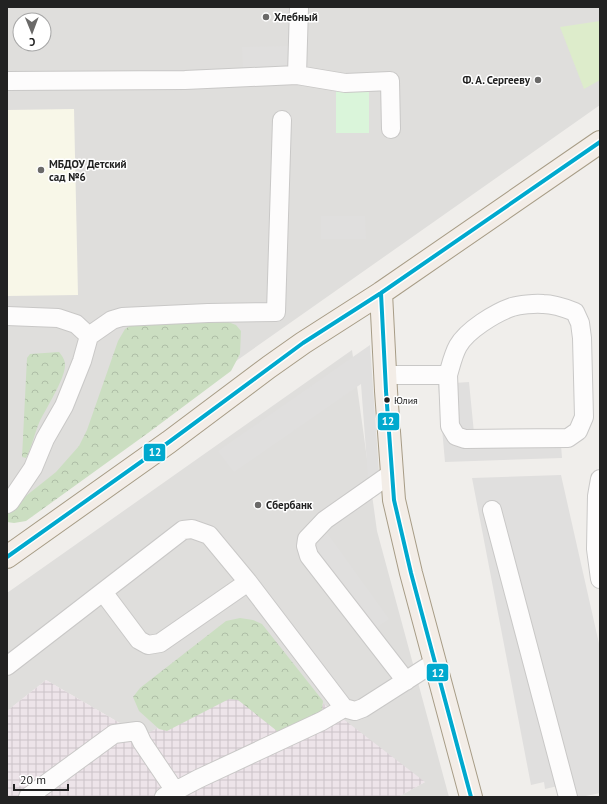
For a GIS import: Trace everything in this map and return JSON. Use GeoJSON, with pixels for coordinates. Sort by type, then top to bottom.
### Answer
{"type":"FeatureCollection","features":[{"type":"Feature","properties":{"kind":"main road"},"geometry":{"type":"LineString","coordinates":[[7,555],[169,442],[303,343],[381,294],[600,146]]}},
{"type":"Feature","properties":{"kind":"main road"},"geometry":{"type":"LineString","coordinates":[[381,294],[394,500],[407,559],[472,797]]}},
{"type":"Feature","properties":{"kind":"lane"},"geometry":{"type":"LineString","coordinates":[[297,76],[299,7]]}},
{"type":"Feature","properties":{"kind":"lane"},"geometry":{"type":"LineString","coordinates":[[7,81],[185,80],[297,76],[345,83],[390,81],[391,129]]}},
{"type":"Feature","properties":{"kind":"lane"},"geometry":{"type":"LineString","coordinates":[[7,504],[10,502],[33,468],[45,439],[64,406],[82,361],[89,336],[112,320],[122,317],[208,313],[276,312],[282,120]]}},
{"type":"Feature","properties":{"kind":"lane"},"geometry":{"type":"LineString","coordinates":[[542,304],[559,306],[575,312],[580,323],[582,338],[584,417],[578,431],[568,438],[465,438],[456,436],[450,426],[448,375],[453,356],[459,344],[474,330],[492,318],[513,307],[542,304]]}},
{"type":"Feature","properties":{"kind":"lane"},"geometry":{"type":"LineString","coordinates":[[7,316],[58,318],[76,324],[89,336]]}},
{"type":"Feature","properties":{"kind":"lane"},"geometry":{"type":"LineString","coordinates":[[385,375],[448,375]]}},
{"type":"Feature","properties":{"kind":"lane"},"geometry":{"type":"LineString","coordinates":[[392,473],[325,520],[307,539],[306,546],[309,556],[406,681]]}},
{"type":"Feature","properties":{"kind":"lane"},"geometry":{"type":"LineString","coordinates":[[600,479],[597,496],[596,548],[600,579]]}},
{"type":"Feature","properties":{"kind":"lane"},"geometry":{"type":"LineString","coordinates":[[492,510],[568,797]]}},
{"type":"Feature","properties":{"kind":"lane"},"geometry":{"type":"LineString","coordinates":[[7,666],[183,530],[192,529],[209,535],[248,582],[344,708],[355,711],[364,708],[435,662]]}},
{"type":"Feature","properties":{"kind":"lane"},"geometry":{"type":"LineString","coordinates":[[103,592],[139,640],[148,645],[160,643],[248,582]]}},
{"type":"Feature","properties":{"kind":"lane"},"geometry":{"type":"LineString","coordinates":[[28,797],[114,734],[137,731],[169,794],[322,721],[344,708]]}},
{"type":"Feature","properties":{"kind":"shaded area"},"geometry":{"type":"Polygon","coordinates":[[[7,7],[600,7],[600,105],[7,522],[7,7]]]}},
{"type":"Feature","properties":{"kind":"shaded area"},"geometry":{"type":"Polygon","coordinates":[[[288,46],[289,68],[243,69],[242,47],[288,46]]]}},
{"type":"Feature","properties":{"kind":"shaded area","name":"МБДОУ Детский сад №6"},"geometry":{"type":"Polygon","coordinates":[[[74,109],[78,295],[7,296],[7,110],[74,109]]]}},
{"type":"Feature","properties":{"kind":"shaded area"},"geometry":{"type":"Polygon","coordinates":[[[321,216],[365,216],[366,239],[321,239],[321,216]]]}},
{"type":"Feature","properties":{"kind":"shaded area"},"geometry":{"type":"Polygon","coordinates":[[[370,345],[379,472],[368,477],[361,384],[234,472],[218,451],[370,345]]]}},
{"type":"Feature","properties":{"kind":"shaded area"},"geometry":{"type":"Polygon","coordinates":[[[352,350],[377,531],[449,797],[398,797],[425,782],[142,736],[46,680],[7,711],[7,593],[352,350]]]}},
{"type":"Feature","properties":{"kind":"shaded area"},"geometry":{"type":"Polygon","coordinates":[[[469,382],[474,433],[560,432],[562,458],[445,462],[438,384],[469,382]]]}},
{"type":"Feature","properties":{"kind":"shaded area"},"geometry":{"type":"Polygon","coordinates":[[[561,475],[600,648],[600,793],[581,797],[564,797],[562,785],[545,789],[544,782],[531,785],[472,478],[561,475]]]}},
{"type":"Feature","properties":{"kind":"shaded area"},"geometry":{"type":"Polygon","coordinates":[[[327,533],[389,619],[373,630],[311,544],[327,533]]]}},
{"type":"Feature","properties":{"kind":"shaded area"},"geometry":{"type":"Polygon","coordinates":[[[277,668],[425,782],[398,797],[7,797],[7,711],[46,680],[142,736],[277,668]]]}},
{"type":"Feature","properties":{"kind":"green space"},"geometry":{"type":"Polygon","coordinates":[[[600,21],[600,80],[584,89],[560,27],[600,21]]]}},
{"type":"Feature","properties":{"kind":"green space"},"geometry":{"type":"Polygon","coordinates":[[[336,91],[369,91],[369,133],[336,133],[336,91]]]}},
{"type":"Feature","properties":{"kind":"green space"},"geometry":{"type":"Polygon","coordinates":[[[228,322],[236,325],[241,331],[240,354],[231,371],[26,521],[14,523],[7,522],[7,511],[56,472],[79,446],[87,430],[118,341],[125,329],[133,324],[228,322]]]}},
{"type":"Feature","properties":{"kind":"green space"},"geometry":{"type":"Polygon","coordinates":[[[59,352],[64,359],[65,364],[62,379],[39,423],[26,458],[22,457],[27,358],[30,354],[59,352]]]}},
{"type":"Feature","properties":{"kind":"green space"},"geometry":{"type":"Polygon","coordinates":[[[240,618],[253,620],[262,624],[323,701],[322,711],[285,731],[277,731],[238,700],[229,699],[167,731],[159,729],[139,711],[133,697],[140,688],[226,621],[240,618]]]}},
{"type":"Feature","properties":{"kind":"transit line","name":"12"},"geometry":{"type":"LineString","coordinates":[[7,557],[169,442],[303,343],[381,293],[600,142]]}},
{"type":"Feature","properties":{"kind":"transit line","name":"12"},"geometry":{"type":"LineString","coordinates":[[381,293],[394,500],[411,573],[471,797]]}},
{"type":"Feature","properties":{"kind":"place","name":"Хлебный"},"geometry":{"type":"Point","coordinates":[266,17]}},
{"type":"Feature","properties":{"kind":"place","name":"Ф. А. Сергееву"},"geometry":{"type":"Point","coordinates":[538,80]}},
{"type":"Feature","properties":{"kind":"place","name":"МБДОУ Детский сад №6"},"geometry":{"type":"Point","coordinates":[41,170]}},
{"type":"Feature","properties":{"kind":"place","name":"Юлия"},"geometry":{"type":"Point","coordinates":[387,400]}},
{"type":"Feature","properties":{"kind":"place","name":"Сбербанк"},"geometry":{"type":"Point","coordinates":[258,505]}}]}
